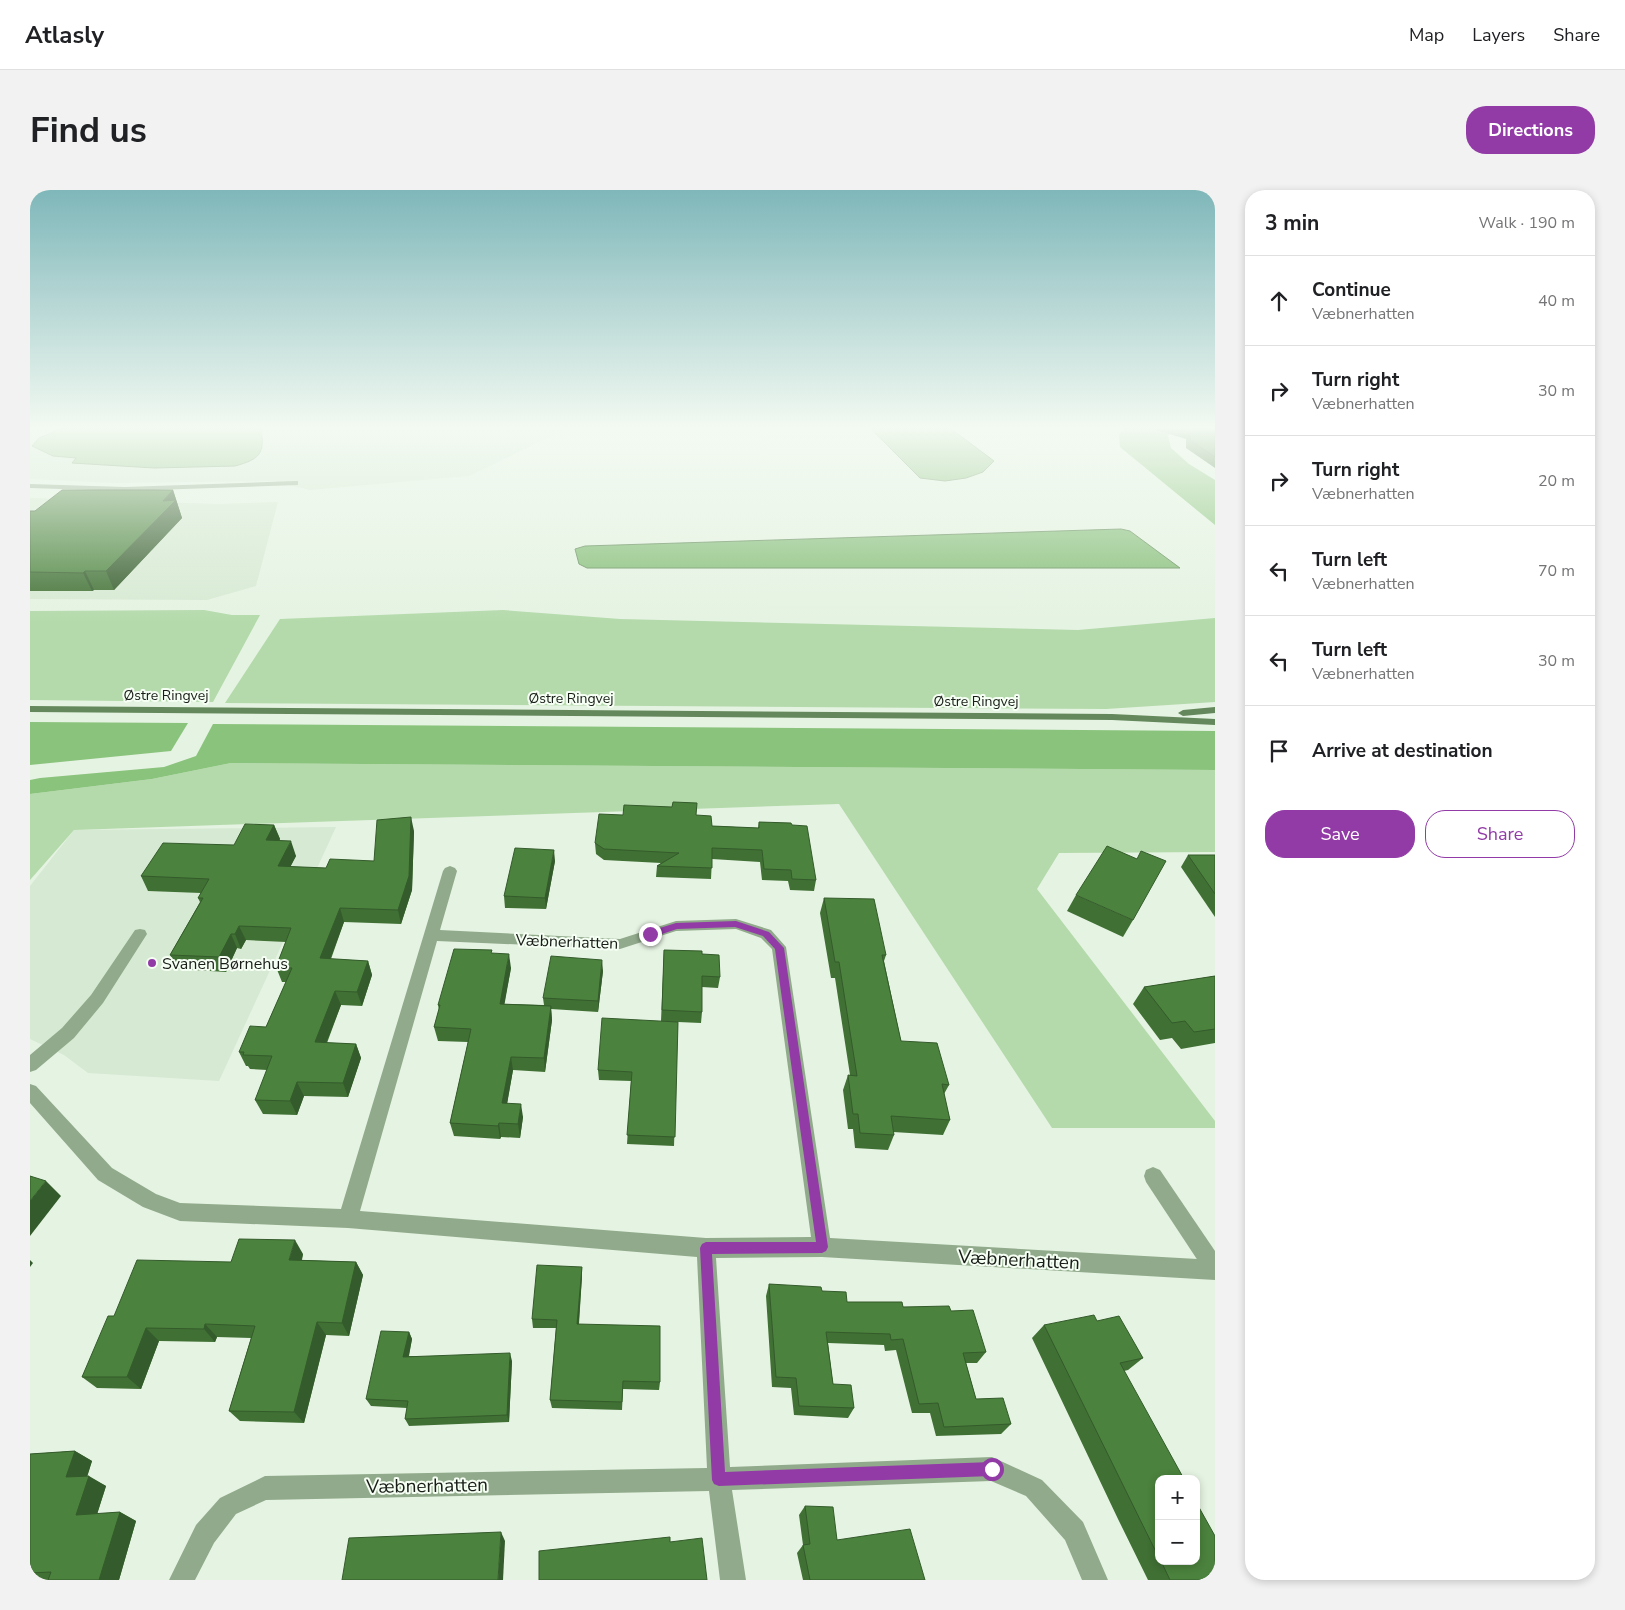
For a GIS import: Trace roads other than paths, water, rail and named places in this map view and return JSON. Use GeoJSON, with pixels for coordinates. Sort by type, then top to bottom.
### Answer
{"type":"FeatureCollection","features":[{"type":"Feature","properties":{"kind":"main road","name":"Østre Ringvej"},"geometry":{"type":"LineString","coordinates":[[30,709],[1112,717],[1215,722]]}},
{"type":"Feature","properties":{"kind":"main road","name":"Østre Ringvej"},"geometry":{"type":"LineString","coordinates":[[1112,717],[1215,710]]}},
{"type":"Feature","properties":{"kind":"street"},"geometry":{"type":"LineString","coordinates":[[348,1219],[450,871]]}},
{"type":"Feature","properties":{"kind":"street","name":"Væbnerhatten"},"geometry":{"type":"LineString","coordinates":[[431,935],[620,944],[676,926],[736,924],[766,934],[779,948],[822,1247]]}},
{"type":"Feature","properties":{"kind":"street"},"geometry":{"type":"LineString","coordinates":[[30,1064],[68,1033],[97,999],[140,934]]}},
{"type":"Feature","properties":{"kind":"street","name":"Væbnerhatten"},"geometry":{"type":"LineString","coordinates":[[30,1091],[105,1174],[150,1201],[180,1212],[348,1219],[706,1248],[822,1247],[1215,1270]]}},
{"type":"Feature","properties":{"kind":"street"},"geometry":{"type":"LineString","coordinates":[[1153,1176],[1215,1270]]}},
{"type":"Feature","properties":{"kind":"street"},"geometry":{"type":"LineString","coordinates":[[706,1248],[719,1480],[733,1580]]}},
{"type":"Feature","properties":{"kind":"street","name":"Væbnerhatten"},"geometry":{"type":"LineString","coordinates":[[182,1580],[205,1534],[228,1506],[265,1488],[719,1480],[992,1469],[1034,1488],[1074,1531],[1095,1580]]}},
{"type":"Feature","properties":{"kind":"place","name":"Svanen Børnehus"},"geometry":{"type":"Point","coordinates":[152,963]}}]}
